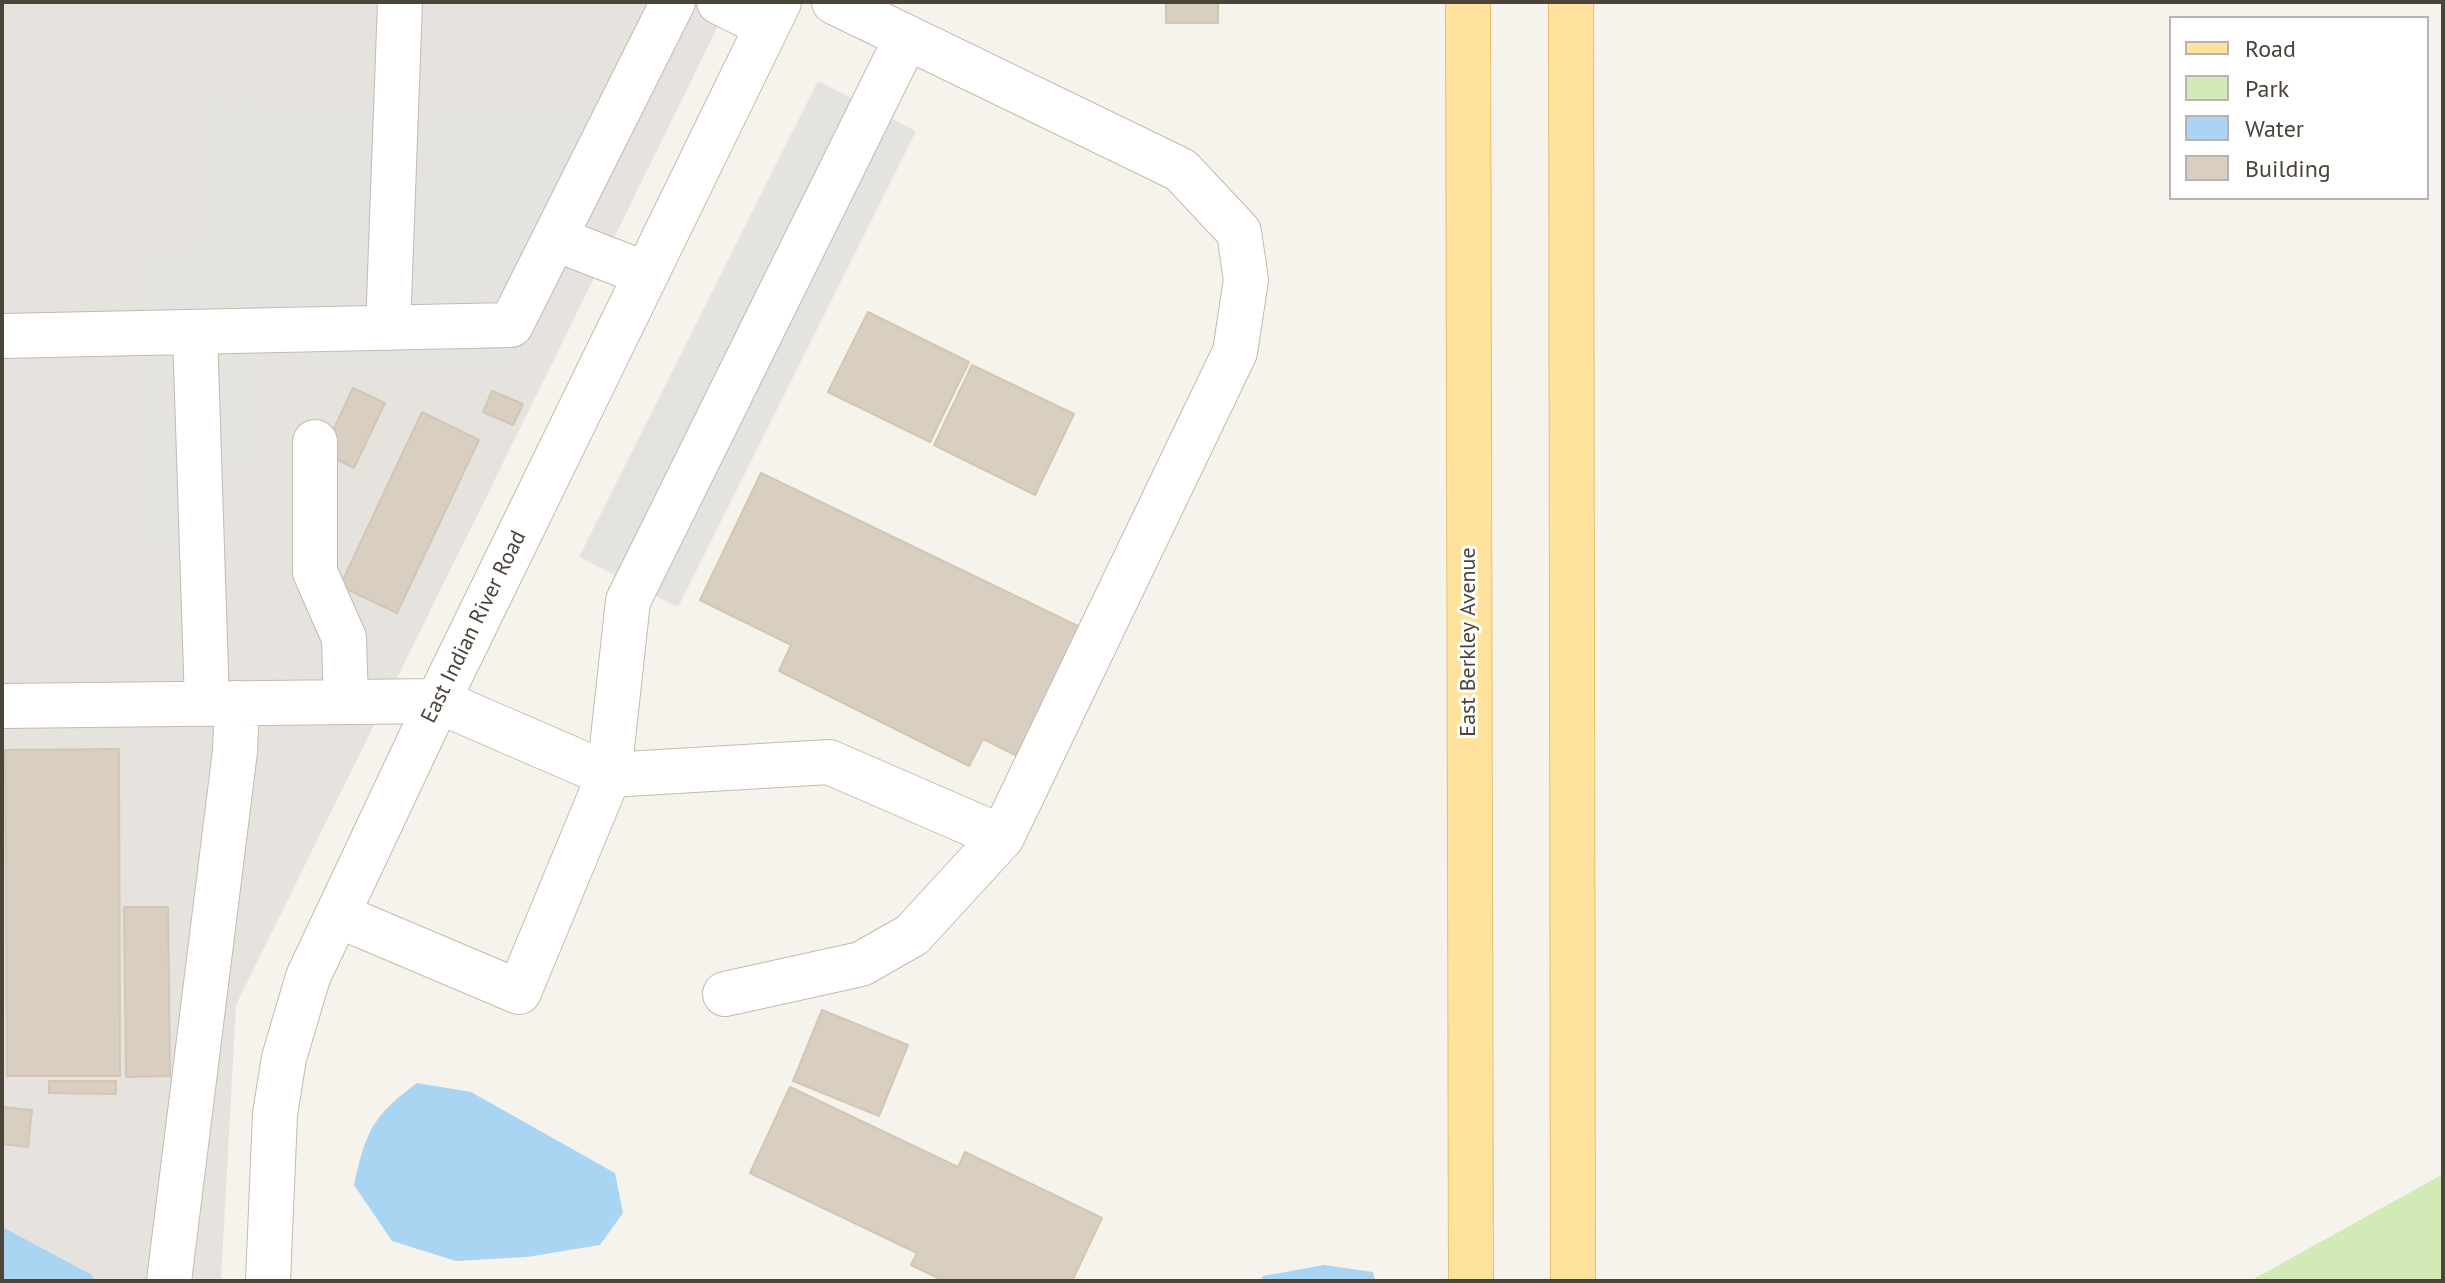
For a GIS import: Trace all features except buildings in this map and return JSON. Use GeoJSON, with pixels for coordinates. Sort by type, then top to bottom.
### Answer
{"type":"FeatureCollection","features":[{"type":"Feature","properties":{"kind":"main road","name":"East Berkley Avenue"},"geometry":{"type":"LineString","coordinates":[[1468,2],[1471,1281]]}},
{"type":"Feature","properties":{"kind":"main road"},"geometry":{"type":"LineString","coordinates":[[1571,2],[1573,1281]]}},
{"type":"Feature","properties":{"kind":"street"},"geometry":{"type":"LineString","coordinates":[[388,328],[400,2]]}},
{"type":"Feature","properties":{"kind":"street"},"geometry":{"type":"LineString","coordinates":[[2,336],[511,325],[673,2]]}},
{"type":"Feature","properties":{"kind":"street"},"geometry":{"type":"LineString","coordinates":[[719,2],[773,14]]}},
{"type":"Feature","properties":{"kind":"street"},"geometry":{"type":"LineString","coordinates":[[725,994],[861,964],[912,935],[1002,837],[1235,352],[1246,280],[1239,232],[1181,170],[834,2]]}},
{"type":"Feature","properties":{"kind":"street","name":"East Indian River Road"},"geometry":{"type":"LineString","coordinates":[[268,1281],[275,1114],[284,1058],[308,977],[438,701],[773,14]]}},
{"type":"Feature","properties":{"kind":"street"},"geometry":{"type":"LineString","coordinates":[[337,915],[519,992],[609,775],[628,601],[907,37]]}},
{"type":"Feature","properties":{"kind":"street"},"geometry":{"type":"LineString","coordinates":[[556,239],[646,274]]}},
{"type":"Feature","properties":{"kind":"street"},"geometry":{"type":"LineString","coordinates":[[169,1281],[234,767],[222,703],[195,333]]}},
{"type":"Feature","properties":{"kind":"street"},"geometry":{"type":"LineString","coordinates":[[315,442],[315,572],[344,638],[346,702]]}},
{"type":"Feature","properties":{"kind":"street"},"geometry":{"type":"LineString","coordinates":[[2,706],[438,701],[609,775],[829,762],[1002,837]]}},
{"type":"Feature","properties":{"kind":"shaded area"},"geometry":{"type":"Polygon","coordinates":[[[2,2],[730,2],[236,1005],[221,1281],[2,1281],[2,2]]]}},
{"type":"Feature","properties":{"kind":"shaded area"},"geometry":{"type":"Polygon","coordinates":[[[818,81],[916,131],[678,607],[579,557],[818,81]]]}},
{"type":"Feature","properties":{"kind":"shaded area"},"geometry":{"type":"Polygon","coordinates":[[[197,98],[646,101],[518,364],[261,377],[262,470],[199,473],[202,552],[132,556],[137,256],[194,255],[197,98]]]}},
{"type":"Feature","properties":{"kind":"green space"},"geometry":{"type":"Polygon","coordinates":[[[2443,1174],[2443,1281],[2250,1281],[2443,1174]]]}},
{"type":"Feature","properties":{"kind":"water"},"geometry":{"type":"Polygon","coordinates":[[[417,1083],[471,1092],[615,1173],[623,1213],[600,1245],[527,1257],[456,1261],[392,1241],[354,1185],[373,1126],[390,1105],[417,1083]]]}},
{"type":"Feature","properties":{"kind":"water"},"geometry":{"type":"Polygon","coordinates":[[[2,1227],[92,1275],[94,1281],[2,1281],[2,1227]]]}},
{"type":"Feature","properties":{"kind":"water"},"geometry":{"type":"Polygon","coordinates":[[[1324,1265],[1373,1272],[1375,1281],[1260,1281],[1263,1276],[1324,1265]]]}}]}
